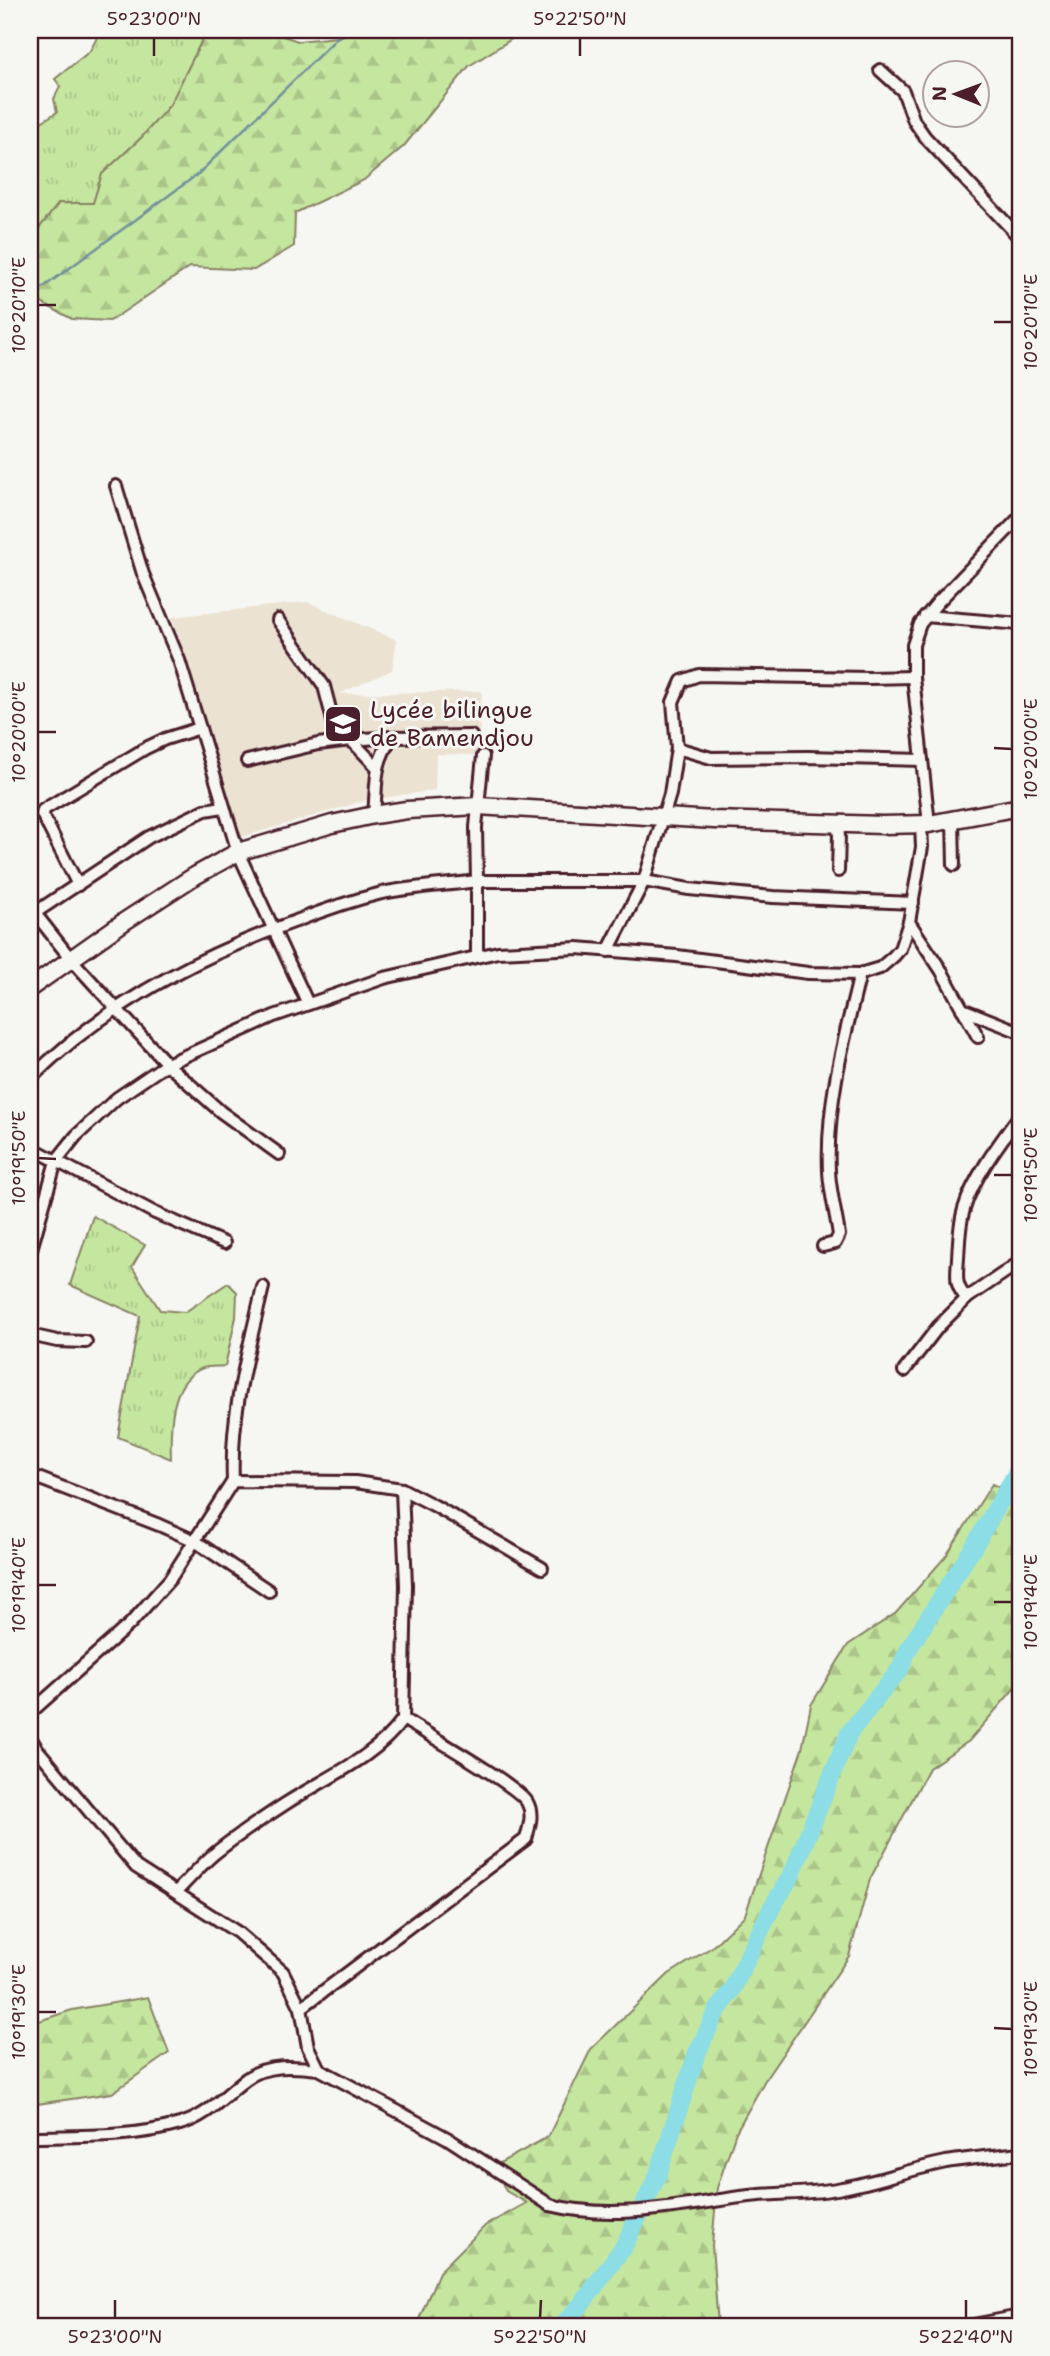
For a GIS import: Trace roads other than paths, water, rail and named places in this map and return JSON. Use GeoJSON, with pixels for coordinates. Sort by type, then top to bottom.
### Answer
{"type":"FeatureCollection","features":[{"type":"Feature","properties":{"kind":"main road"},"geometry":{"type":"LineString","coordinates":[[30,988],[193,877],[238,852],[332,824],[374,815],[407,810],[478,806],[663,817],[837,824],[925,824],[1020,807]]}},
{"type":"Feature","properties":{"kind":"street"},"geometry":{"type":"LineString","coordinates":[[880,70],[903,91],[914,121],[925,137],[1020,238]]}},
{"type":"Feature","properties":{"kind":"street"},"geometry":{"type":"LineString","coordinates":[[116,486],[143,574],[179,660],[238,852],[308,1004]]}},
{"type":"Feature","properties":{"kind":"street"},"geometry":{"type":"LineString","coordinates":[[30,1252],[56,1161],[76,1136],[117,1098],[167,1064],[274,1016],[384,978],[477,955],[555,948],[690,957],[808,974],[860,974],[880,968],[900,948],[909,922],[925,824],[922,760],[913,677],[915,634],[925,617],[1020,517]]}},
{"type":"Feature","properties":{"kind":"street"},"geometry":{"type":"LineString","coordinates":[[1008,531],[1020,525]]}},
{"type":"Feature","properties":{"kind":"street"},"geometry":{"type":"LineString","coordinates":[[925,617],[1020,624]]}},
{"type":"Feature","properties":{"kind":"street"},"geometry":{"type":"LineString","coordinates":[[278,620],[324,686],[338,740]]}},
{"type":"Feature","properties":{"kind":"street"},"geometry":{"type":"LineString","coordinates":[[608,951],[644,881],[670,794],[677,748],[674,702],[682,681],[691,676],[913,677]]}},
{"type":"Feature","properties":{"kind":"street"},"geometry":{"type":"LineString","coordinates":[[78,885],[42,814],[43,810],[146,748],[200,728]]}},
{"type":"Feature","properties":{"kind":"street"},"geometry":{"type":"LineString","coordinates":[[247,761],[338,740],[471,736]]}},
{"type":"Feature","properties":{"kind":"street"},"geometry":{"type":"LineString","coordinates":[[374,815],[377,767],[380,755],[392,737]]}},
{"type":"Feature","properties":{"kind":"street"},"geometry":{"type":"LineString","coordinates":[[351,740],[377,767]]}},
{"type":"Feature","properties":{"kind":"street"},"geometry":{"type":"LineString","coordinates":[[677,748],[711,758],[922,760]]}},
{"type":"Feature","properties":{"kind":"street"},"geometry":{"type":"LineString","coordinates":[[477,955],[478,806],[483,756]]}},
{"type":"Feature","properties":{"kind":"street"},"geometry":{"type":"LineString","coordinates":[[223,807],[205,810],[180,820],[31,912],[167,1064],[222,1112],[279,1154]]}},
{"type":"Feature","properties":{"kind":"street"},"geometry":{"type":"LineString","coordinates":[[953,820],[954,865]]}},
{"type":"Feature","properties":{"kind":"street"},"geometry":{"type":"LineString","coordinates":[[837,824],[838,871]]}},
{"type":"Feature","properties":{"kind":"street"},"geometry":{"type":"LineString","coordinates":[[30,1079],[89,1027],[180,970],[249,937],[380,894],[477,881],[644,881],[689,889],[773,897],[913,903]]}},
{"type":"Feature","properties":{"kind":"street"},"geometry":{"type":"LineString","coordinates":[[909,922],[942,970],[978,1037]]}},
{"type":"Feature","properties":{"kind":"street"},"geometry":{"type":"LineString","coordinates":[[823,1246],[835,1243],[839,1235],[829,1172],[830,1119],[836,1071],[860,974]]}},
{"type":"Feature","properties":{"kind":"street"},"geometry":{"type":"LineString","coordinates":[[962,1009],[1020,1032]]}},
{"type":"Feature","properties":{"kind":"street"},"geometry":{"type":"LineString","coordinates":[[967,1298],[956,1282],[964,1207],[1020,1115]]}},
{"type":"Feature","properties":{"kind":"street"},"geometry":{"type":"LineString","coordinates":[[30,1147],[155,1213],[224,1243]]}},
{"type":"Feature","properties":{"kind":"street"},"geometry":{"type":"LineString","coordinates":[[904,1371],[938,1327],[967,1298],[1020,1262]]}},
{"type":"Feature","properties":{"kind":"street"},"geometry":{"type":"LineString","coordinates":[[30,1713],[130,1624],[170,1580],[233,1481],[232,1459],[242,1369],[264,1287]]}},
{"type":"Feature","properties":{"kind":"street"},"geometry":{"type":"LineString","coordinates":[[30,1335],[57,1341],[86,1342]]}},
{"type":"Feature","properties":{"kind":"street"},"geometry":{"type":"LineString","coordinates":[[30,1475],[195,1541],[269,1591]]}},
{"type":"Feature","properties":{"kind":"street"},"geometry":{"type":"LineString","coordinates":[[233,1481],[355,1482],[402,1489],[542,1568]]}},
{"type":"Feature","properties":{"kind":"street"},"geometry":{"type":"LineString","coordinates":[[176,1892],[214,1854],[286,1803],[373,1749],[392,1733],[402,1719],[405,1585],[402,1489]]}},
{"type":"Feature","properties":{"kind":"street"},"geometry":{"type":"LineString","coordinates":[[301,2008],[526,1839],[531,1812],[526,1799],[496,1777],[402,1719]]}},
{"type":"Feature","properties":{"kind":"street"},"geometry":{"type":"LineString","coordinates":[[30,1737],[37,1749],[136,1867],[237,1932],[283,1972],[301,2008],[308,2047],[319,2069]]}},
{"type":"Feature","properties":{"kind":"street"},"geometry":{"type":"LineString","coordinates":[[30,2137],[100,2135],[180,2124],[202,2116],[247,2078],[264,2070],[300,2066],[319,2069],[447,2138],[550,2205],[568,2210],[631,2213],[744,2197],[811,2193],[845,2188],[945,2162],[1020,2153]]}},
{"type":"Feature","properties":{"kind":"street"},"geometry":{"type":"LineString","coordinates":[[968,2326],[1020,2316]]}},
{"type":"Feature","properties":{"kind":"waterway"},"geometry":{"type":"LineString","coordinates":[[30,297],[198,174],[338,37],[354,30]]}},
{"type":"Feature","properties":{"kind":"waterway"},"geometry":{"type":"LineString","coordinates":[[561,2326],[582,2304],[624,2246],[657,2177],[697,2053],[717,2011],[732,1990],[771,1909],[792,1874],[849,1733],[900,1669],[909,1648],[973,1548],[1020,1467]]}},
{"type":"Feature","properties":{"kind":"place","name":"Lycée bilingue de Bamendjou"},"geometry":{"type":"Point","coordinates":[343,724]}}]}
